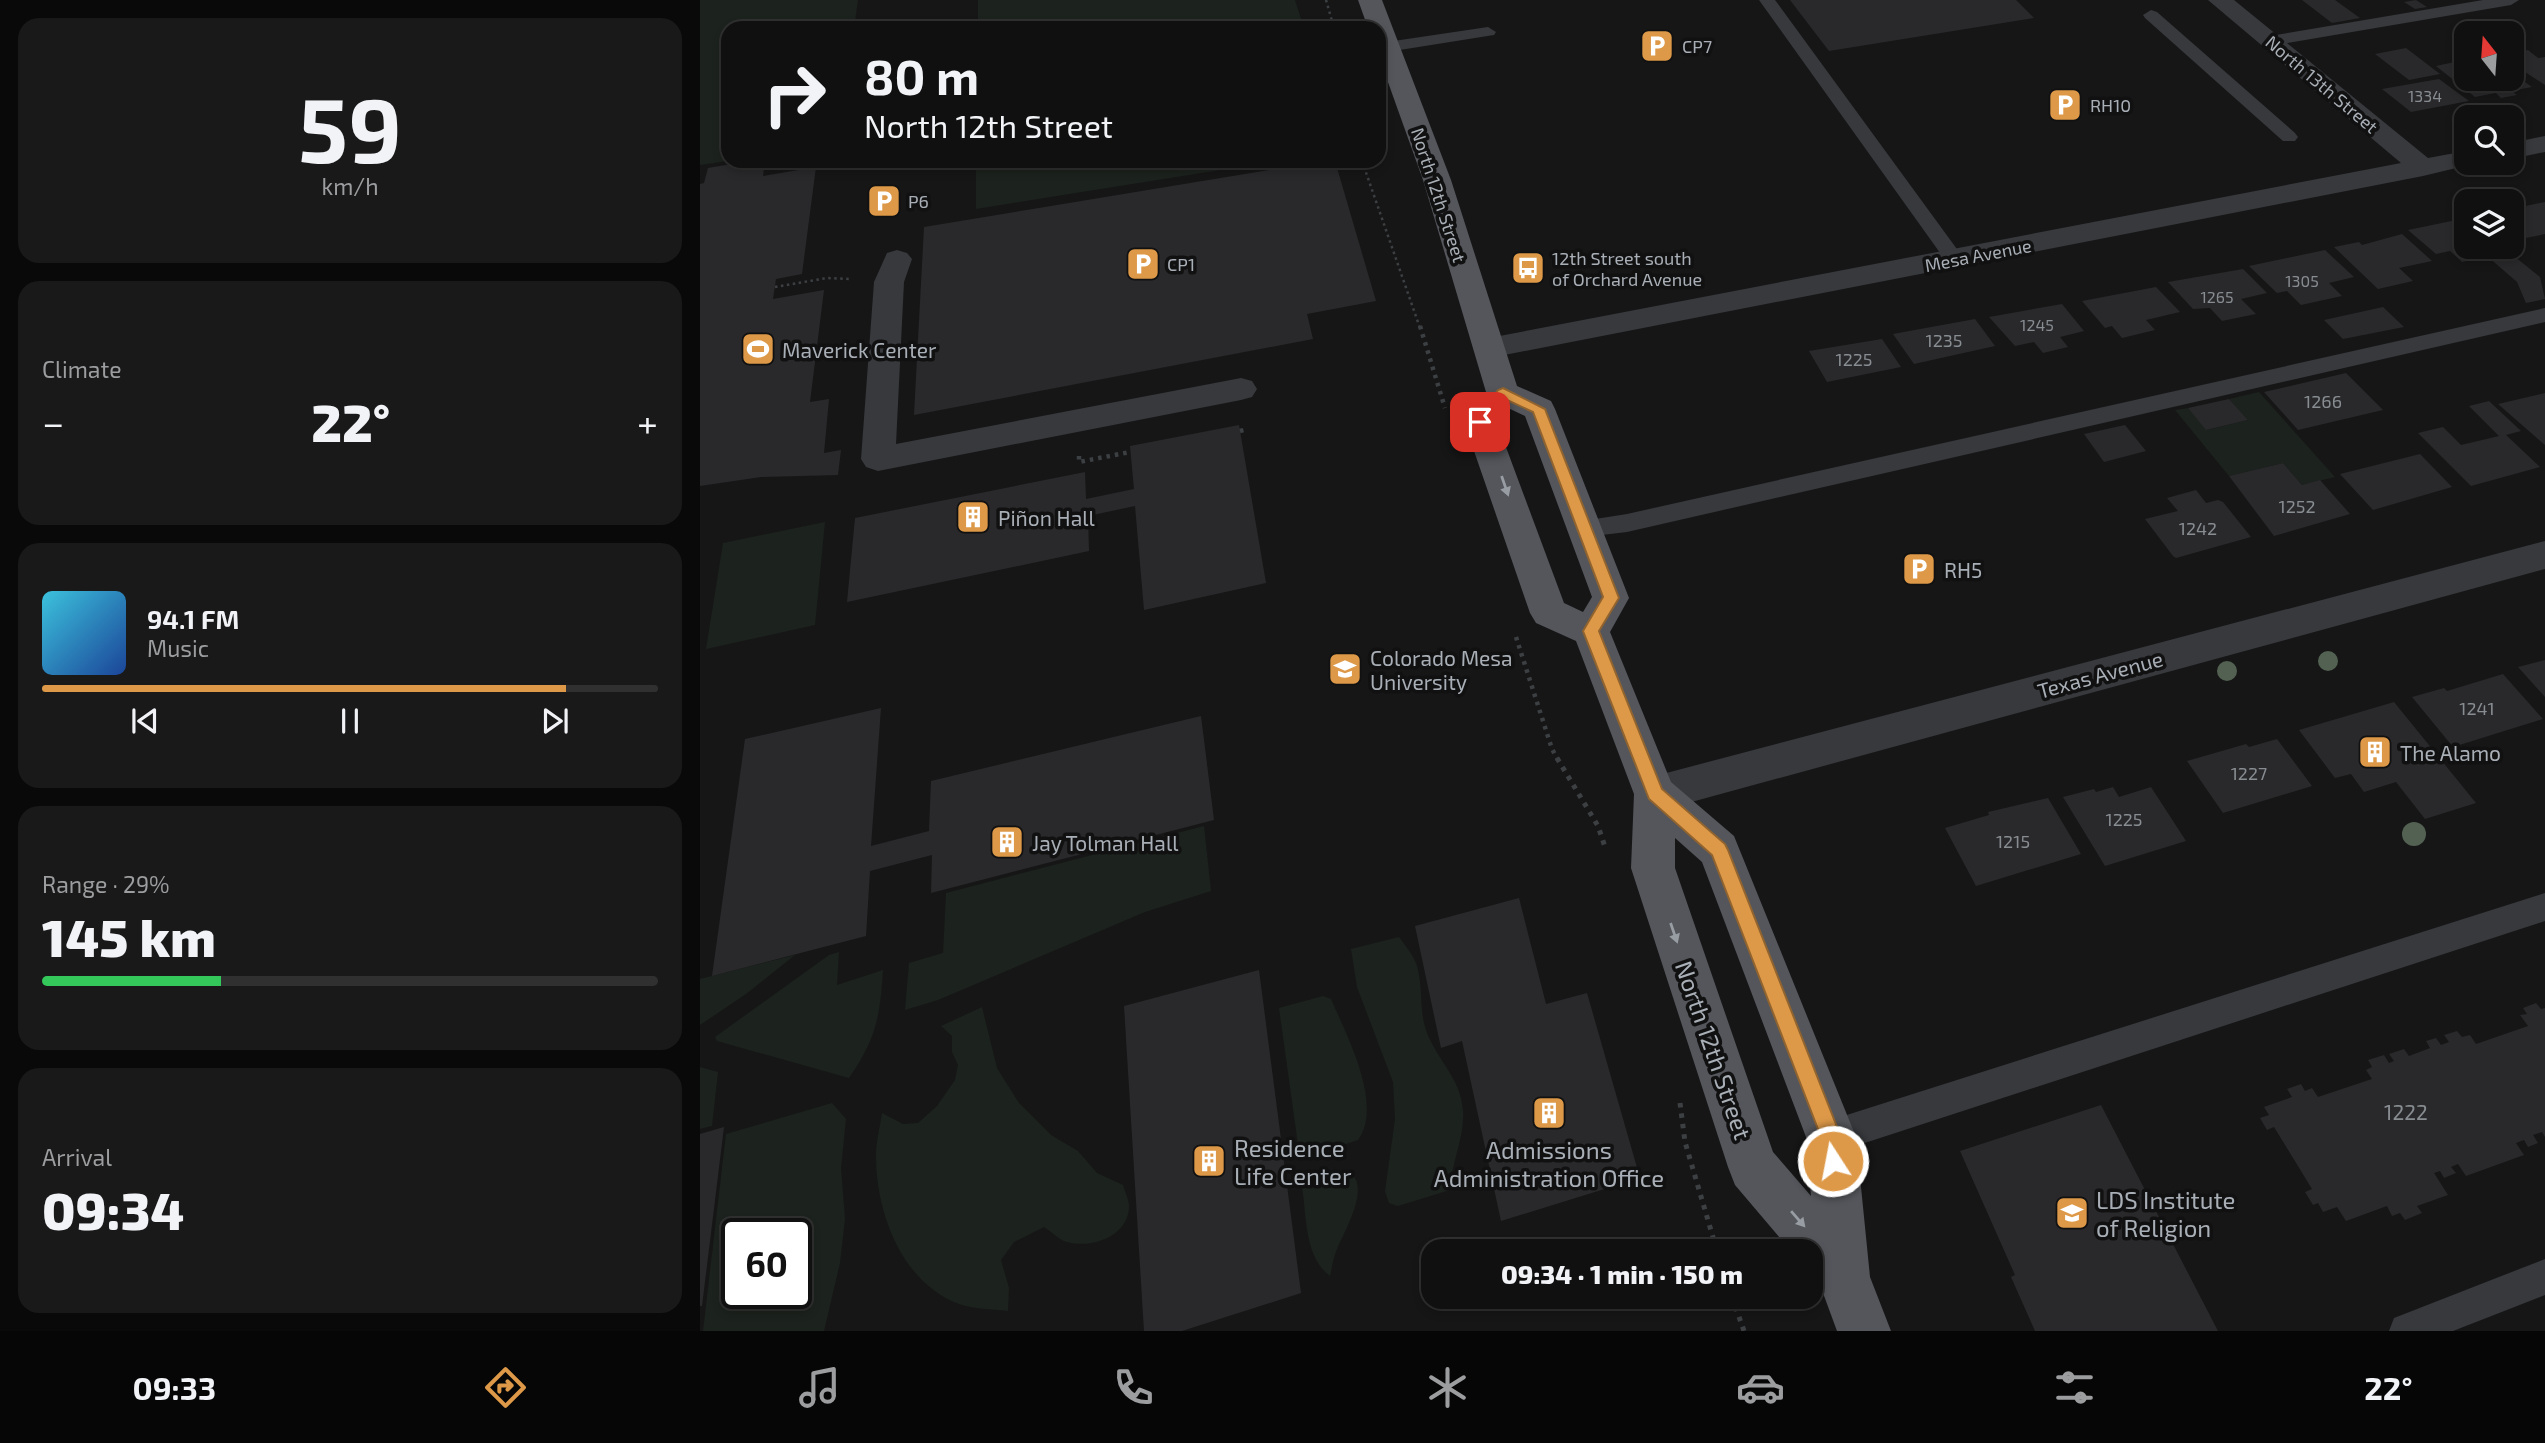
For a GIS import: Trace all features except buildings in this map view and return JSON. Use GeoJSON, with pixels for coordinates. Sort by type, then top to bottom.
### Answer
{"type":"FeatureCollection","features":[{"type":"Feature","properties":{"kind":"main road","name":"North 12th Street"},"geometry":{"type":"LineString","coordinates":[[1370,0],[1378,21]]}},
{"type":"Feature","properties":{"kind":"main road","name":"North 12th Street"},"geometry":{"type":"LineString","coordinates":[[1387,47],[1437,180],[1503,393]]}},
{"type":"Feature","properties":{"kind":"main road"},"geometry":{"type":"LineString","coordinates":[[1503,393],[1539,409],[1585,528],[1611,598],[1591,631],[1549,613],[1480,422],[1503,393]]}},
{"type":"Feature","properties":{"kind":"main road","name":"North 12th Street"},"geometry":{"type":"LineString","coordinates":[[1591,631],[1656,794],[1653,868],[1753,1167],[1844,1277]]}},
{"type":"Feature","properties":{"kind":"main road","name":"North 12th Street"},"geometry":{"type":"LineString","coordinates":[[1656,794],[1719,850],[1831,1137],[1844,1277],[1864,1331]]}},
{"type":"Feature","properties":{"kind":"street","name":"North 13th Street"},"geometry":{"type":"LineString","coordinates":[[2220,0],[2423,168]]}},
{"type":"Feature","properties":{"kind":"street"},"geometry":{"type":"LineString","coordinates":[[2524,148],[2545,144]]}},
{"type":"Feature","properties":{"kind":"street","name":"Mesa Avenue"},"geometry":{"type":"LineString","coordinates":[[1489,348],[2454,162]]}},
{"type":"Feature","properties":{"kind":"street"},"geometry":{"type":"LineString","coordinates":[[897,259],[889,282],[878,460],[1241,388]]}},
{"type":"Feature","properties":{"kind":"street","name":"Texas Avenue"},"geometry":{"type":"LineString","coordinates":[[1656,794],[2545,555]]}},
{"type":"Feature","properties":{"kind":"lane"},"geometry":{"type":"LineString","coordinates":[[1766,0],[1955,260]]}},
{"type":"Feature","properties":{"kind":"lane"},"geometry":{"type":"LineString","coordinates":[[2270,41],[2511,0]]}},
{"type":"Feature","properties":{"kind":"lane"},"geometry":{"type":"LineString","coordinates":[[2151,15],[2289,137]]}},
{"type":"Feature","properties":{"kind":"lane"},"geometry":{"type":"LineString","coordinates":[[1387,47],[1488,32]]}},
{"type":"Feature","properties":{"kind":"lane"},"geometry":{"type":"LineString","coordinates":[[1585,528],[1627,523],[2545,315]]}},
{"type":"Feature","properties":{"kind":"lane"},"geometry":{"type":"LineString","coordinates":[[1831,1137],[2545,908]]}},
{"type":"Feature","properties":{"kind":"lane"},"geometry":{"type":"LineString","coordinates":[[2407,1331],[2545,1277]]}},
{"type":"Feature","properties":{"kind":"path"},"geometry":{"type":"LineString","coordinates":[[1326,0],[1332,21]]}},
{"type":"Feature","properties":{"kind":"path"},"geometry":{"type":"LineString","coordinates":[[1364,168],[1429,352],[1447,414]]}},
{"type":"Feature","properties":{"kind":"path"},"geometry":{"type":"LineString","coordinates":[[775,287],[827,278]]}},
{"type":"Feature","properties":{"kind":"path"},"geometry":{"type":"LineString","coordinates":[[1240,430],[1248,429]]}},
{"type":"Feature","properties":{"kind":"path"},"geometry":{"type":"LineString","coordinates":[[1515,633],[1552,750],[1598,826],[1611,863]]}},
{"type":"Feature","properties":{"kind":"path"},"geometry":{"type":"LineString","coordinates":[[1678,1093],[1685,1142],[1713,1239]]}},
{"type":"Feature","properties":{"kind":"path"},"geometry":{"type":"LineString","coordinates":[[1736,1309],[1744,1331]]}},
{"type":"Feature","properties":{"kind":"shaded area"},"geometry":{"type":"Polygon","coordinates":[[[700,0],[858,0],[855,21],[721,21],[721,162],[700,165],[700,0]]]}},
{"type":"Feature","properties":{"kind":"shaded area"},"geometry":{"type":"Polygon","coordinates":[[[978,0],[1295,0],[1302,21],[978,21],[978,0]]]}},
{"type":"Feature","properties":{"kind":"shaded area"},"geometry":{"type":"Polygon","coordinates":[[[976,168],[1232,168],[976,209],[976,168]]]}},
{"type":"Feature","properties":{"kind":"shaded area"},"geometry":{"type":"Polygon","coordinates":[[[2259,392],[2335,477],[2302,485],[2283,463],[2229,476],[2175,410],[2188,408],[2207,430],[2248,420],[2229,399],[2259,392]]]}},
{"type":"Feature","properties":{"kind":"shaded area"},"geometry":{"type":"Polygon","coordinates":[[[825,522],[815,625],[706,649],[723,543],[825,522]]]}},
{"type":"Feature","properties":{"kind":"shaded area"},"geometry":{"type":"Polygon","coordinates":[[[1204,826],[1211,891],[1145,912],[938,1000],[905,1010],[909,963],[943,953],[946,893],[1204,826]]]}},
{"type":"Feature","properties":{"kind":"shaded area"},"geometry":{"type":"Polygon","coordinates":[[[1399,937],[1417,966],[1427,1033],[1458,1089],[1463,1120],[1450,1190],[1398,1206],[1389,1203],[1385,1191],[1395,1119],[1393,1082],[1357,987],[1351,949],[1399,937]]]}},
{"type":"Feature","properties":{"kind":"shaded area"},"geometry":{"type":"Polygon","coordinates":[[[839,952],[837,985],[883,970],[875,1027],[849,1078],[717,1041],[715,1037],[829,955],[839,952]]]}},
{"type":"Feature","properties":{"kind":"shaded area"},"geometry":{"type":"Polygon","coordinates":[[[795,955],[746,994],[700,1025],[700,979],[795,955]]]}},
{"type":"Feature","properties":{"kind":"shaded area"},"geometry":{"type":"Polygon","coordinates":[[[1323,996],[1331,999],[1360,1070],[1367,1108],[1365,1125],[1358,1140],[1300,1159],[1279,1008],[1323,996]]]}},
{"type":"Feature","properties":{"kind":"shaded area"},"geometry":{"type":"Polygon","coordinates":[[[982,1007],[997,1068],[1019,1103],[1051,1135],[1078,1151],[1097,1173],[1123,1185],[1129,1204],[1123,1225],[1098,1242],[1067,1242],[1044,1227],[1014,1242],[1001,1260],[1009,1288],[1008,1311],[959,1304],[939,1294],[922,1280],[896,1244],[887,1222],[877,1178],[876,1151],[882,1113],[903,1124],[918,1123],[937,1106],[955,1080],[958,1065],[952,1052],[952,1036],[941,1026],[982,1007]]]}},
{"type":"Feature","properties":{"kind":"shaded area"},"geometry":{"type":"Polygon","coordinates":[[[700,1067],[718,1072],[712,1126],[700,1129],[700,1067]]]}},
{"type":"Feature","properties":{"kind":"shaded area"},"geometry":{"type":"Polygon","coordinates":[[[832,1103],[846,1119],[841,1168],[845,1219],[840,1263],[824,1331],[703,1331],[726,1134],[832,1103]]]}},
{"type":"Feature","properties":{"kind":"shaded area"},"geometry":{"type":"Polygon","coordinates":[[[1350,1173],[1356,1180],[1357,1199],[1336,1252],[1330,1276],[1315,1258],[1311,1247],[1302,1187],[1350,1173]]]}},
{"type":"Feature","properties":{"kind":"place","name":"CP7"},"geometry":{"type":"Point","coordinates":[1657,46]}},
{"type":"Feature","properties":{"kind":"place","name":"RH10"},"geometry":{"type":"Point","coordinates":[2065,105]}},
{"type":"Feature","properties":{"kind":"place","name":"P6"},"geometry":{"type":"Point","coordinates":[884,201]}},
{"type":"Feature","properties":{"kind":"place","name":"CP1"},"geometry":{"type":"Point","coordinates":[1143,264]}},
{"type":"Feature","properties":{"kind":"place","name":"12th Street south of Orchard Avenue"},"geometry":{"type":"Point","coordinates":[1528,268]}},
{"type":"Feature","properties":{"kind":"place","name":"Maverick Center"},"geometry":{"type":"Point","coordinates":[758,349]}},
{"type":"Feature","properties":{"kind":"place","name":"Piñon Hall"},"geometry":{"type":"Point","coordinates":[973,517]}},
{"type":"Feature","properties":{"kind":"place","name":"RH5"},"geometry":{"type":"Point","coordinates":[1919,569]}},
{"type":"Feature","properties":{"kind":"place","name":"Colorado Mesa University"},"geometry":{"type":"Point","coordinates":[1345,669]}},
{"type":"Feature","properties":{"kind":"place","name":"The Alamo"},"geometry":{"type":"Point","coordinates":[2375,752]}},
{"type":"Feature","properties":{"kind":"place","name":"Jay Tolman Hall"},"geometry":{"type":"Point","coordinates":[1007,842]}},
{"type":"Feature","properties":{"kind":"place","name":"Admissions Administration Office"},"geometry":{"type":"Point","coordinates":[1549,1113]}},
{"type":"Feature","properties":{"kind":"place","name":"Residence Life Center"},"geometry":{"type":"Point","coordinates":[1209,1161]}},
{"type":"Feature","properties":{"kind":"place","name":"LDS Institute of Religion"},"geometry":{"type":"Point","coordinates":[2072,1213]}},
{"type":"Feature","properties":{"kind":"route"},"geometry":{"type":"LineString","coordinates":[[1480,422],[1503,393],[1539,409],[1611,598],[1591,631],[1656,794],[1719,850],[1831,1137],[1833,1161]]}}]}
